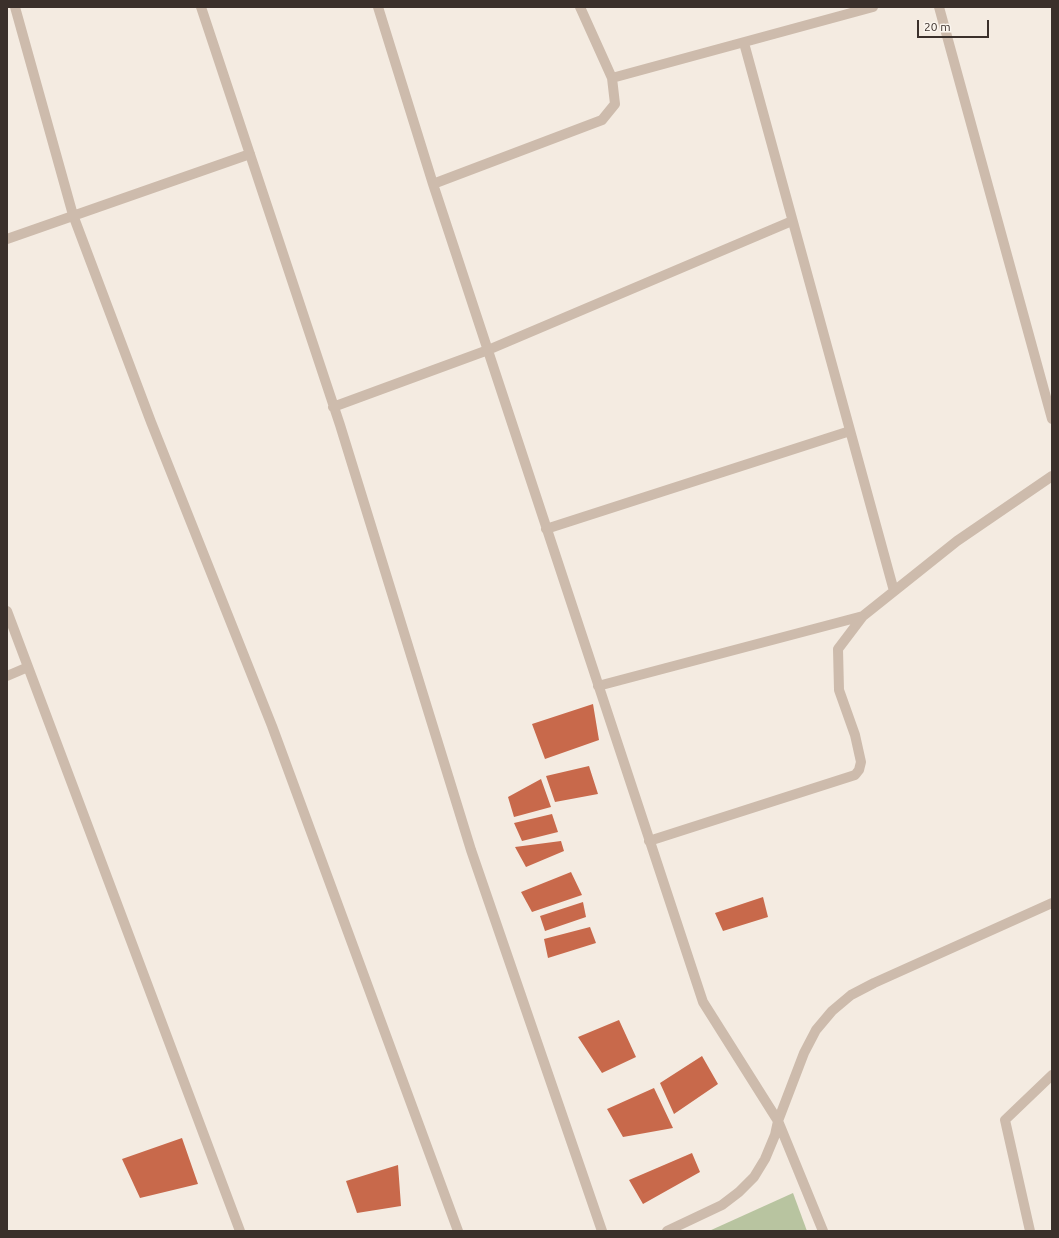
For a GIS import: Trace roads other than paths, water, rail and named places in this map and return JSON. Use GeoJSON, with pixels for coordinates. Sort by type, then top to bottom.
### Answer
{"type":"FeatureCollection","features":[{"type":"Feature","properties":{"kind":"street"},"geometry":{"type":"LineString","coordinates":[[15,7],[73,215],[154,430],[272,726],[458,1231]]}},
{"type":"Feature","properties":{"kind":"street"},"geometry":{"type":"LineString","coordinates":[[201,7],[333,407],[471,850],[602,1231]]}},
{"type":"Feature","properties":{"kind":"street"},"geometry":{"type":"LineString","coordinates":[[378,7],[433,184],[702,1002],[778,1121],[822,1231]]}},
{"type":"Feature","properties":{"kind":"street"},"geometry":{"type":"LineString","coordinates":[[433,184],[602,120],[615,104],[612,78],[580,7]]}},
{"type":"Feature","properties":{"kind":"street"},"geometry":{"type":"LineString","coordinates":[[612,78],[873,7]]}},
{"type":"Feature","properties":{"kind":"street"},"geometry":{"type":"LineString","coordinates":[[939,7],[1052,420]]}},
{"type":"Feature","properties":{"kind":"street"},"geometry":{"type":"LineString","coordinates":[[744,43],[894,591]]}},
{"type":"Feature","properties":{"kind":"street"},"geometry":{"type":"LineString","coordinates":[[7,239],[250,154]]}},
{"type":"Feature","properties":{"kind":"street"},"geometry":{"type":"LineString","coordinates":[[333,407],[488,350],[792,221]]}},
{"type":"Feature","properties":{"kind":"street"},"geometry":{"type":"LineString","coordinates":[[546,528],[850,431]]}},
{"type":"Feature","properties":{"kind":"street"},"geometry":{"type":"LineString","coordinates":[[649,841],[855,775],[859,770],[861,762],[855,735],[839,690],[838,649],[863,616],[957,541],[1052,476]]}},
{"type":"Feature","properties":{"kind":"street"},"geometry":{"type":"LineString","coordinates":[[7,611],[240,1231]]}},
{"type":"Feature","properties":{"kind":"street"},"geometry":{"type":"LineString","coordinates":[[598,686],[863,616]]}},
{"type":"Feature","properties":{"kind":"street"},"geometry":{"type":"LineString","coordinates":[[7,676],[28,667]]}},
{"type":"Feature","properties":{"kind":"street"},"geometry":{"type":"LineString","coordinates":[[667,1231],[722,1205],[739,1192],[754,1177],[765,1159],[775,1135],[778,1121],[804,1053],[816,1030],[832,1011],[851,995],[1052,903]]}},
{"type":"Feature","properties":{"kind":"street"},"geometry":{"type":"LineString","coordinates":[[1030,1231],[1005,1120],[1052,1075]]}}]}
